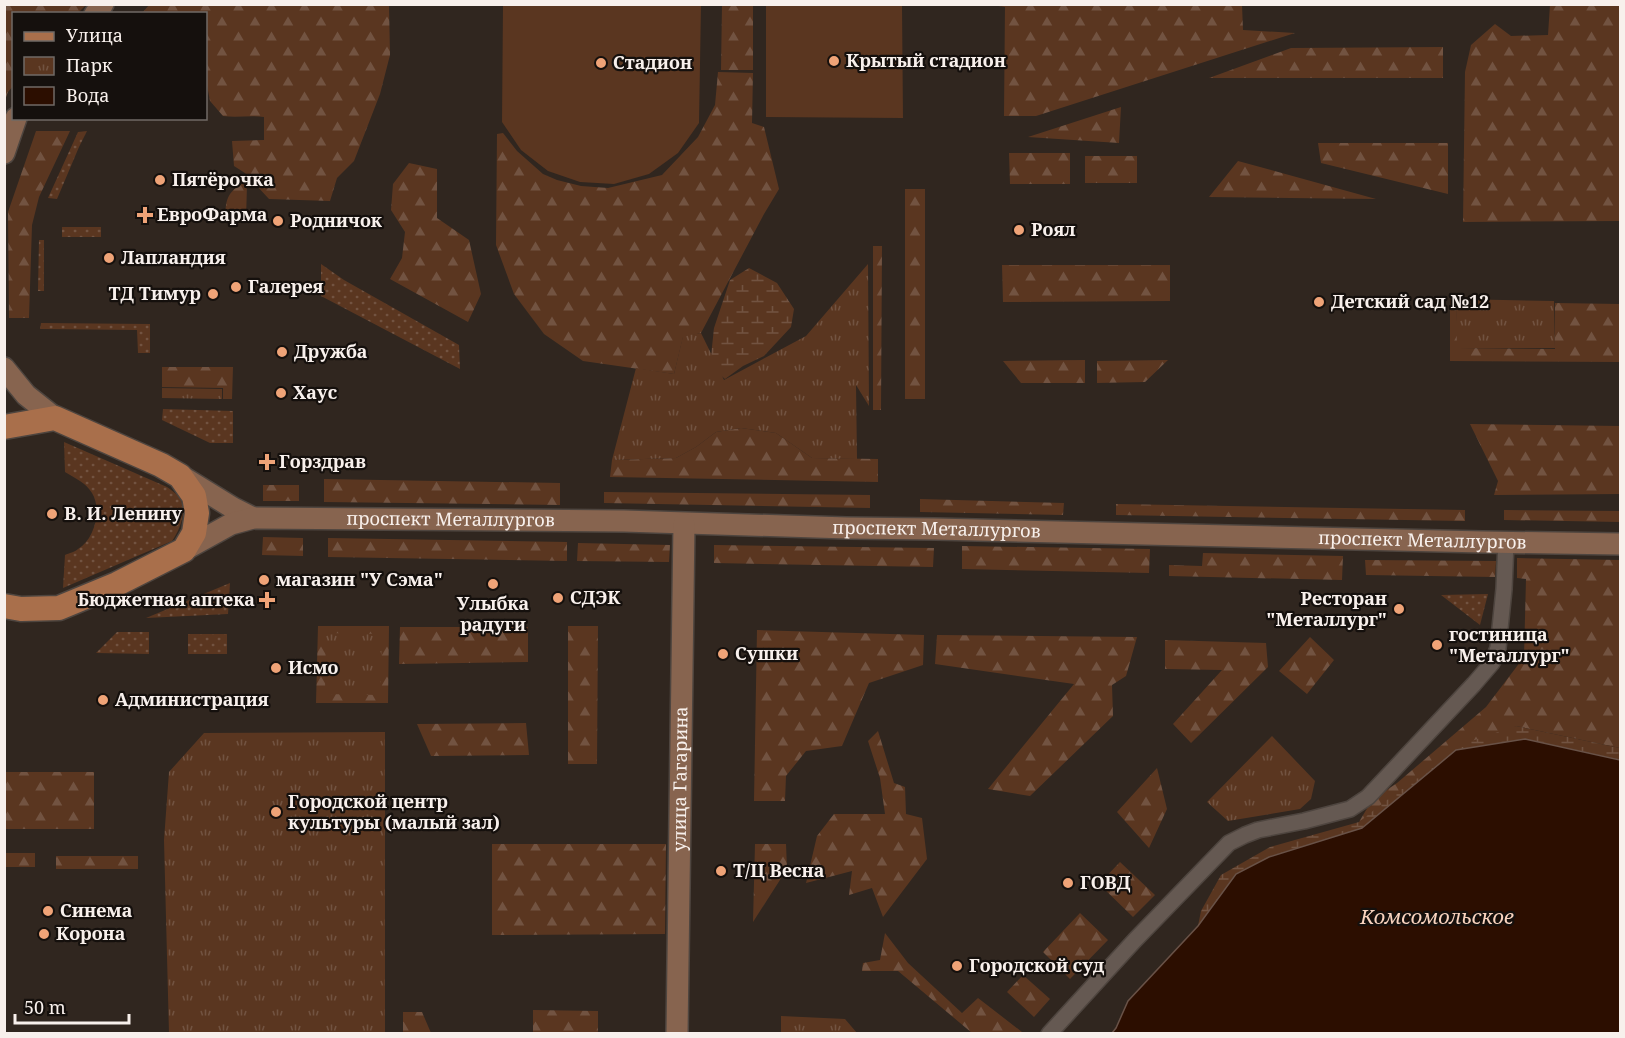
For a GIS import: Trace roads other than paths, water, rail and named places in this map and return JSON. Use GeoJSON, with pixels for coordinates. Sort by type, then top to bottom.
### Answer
{"type":"FeatureCollection","features":[{"type":"Feature","properties":{"kind":"main road"},"geometry":{"type":"LineString","coordinates":[[4,153],[15,120]]}},
{"type":"Feature","properties":{"kind":"main road"},"geometry":{"type":"LineString","coordinates":[[4,368],[26,395],[55,418],[161,465],[180,476],[194,496],[197,513],[194,533],[184,550],[117,584],[59,608],[4,619]]}},
{"type":"Feature","properties":{"kind":"main road"},"geometry":{"type":"LineString","coordinates":[[4,427],[55,418]]}},
{"type":"Feature","properties":{"kind":"main road","name":"проспект Металлургов"},"geometry":{"type":"LineString","coordinates":[[180,476],[253,518]]}},
{"type":"Feature","properties":{"kind":"main road","name":"проспект Металлургов"},"geometry":{"type":"LineString","coordinates":[[184,550],[231,524],[253,518],[624,521],[847,528],[1620,544]]}},
{"type":"Feature","properties":{"kind":"main road","name":"улица Гагарина"},"geometry":{"type":"LineString","coordinates":[[677,1034],[684,524]]}},
{"type":"Feature","properties":{"kind":"main road"},"geometry":{"type":"LineString","coordinates":[[4,606],[21,609],[59,608]]}},
{"type":"Feature","properties":{"kind":"street"},"geometry":{"type":"LineString","coordinates":[[1049,1034],[1135,940],[1229,843],[1258,830],[1350,809],[1368,797],[1474,684],[1492,663],[1498,648],[1506,542]]}},
{"type":"Feature","properties":{"kind":"water","name":"Комсомольское"},"geometry":{"type":"Polygon","coordinates":[[[1525,739],[1620,760],[1620,1033],[1112,1033],[1128,1001],[1198,926],[1236,874],[1269,857],[1362,828],[1456,750],[1525,739]]]}},
{"type":"Feature","properties":{"kind":"place","name":"Крытый стадион"},"geometry":{"type":"Point","coordinates":[834,61]}},
{"type":"Feature","properties":{"kind":"place","name":"Стадион"},"geometry":{"type":"Point","coordinates":[601,63]}},
{"type":"Feature","properties":{"kind":"place","name":"Пятёрочка"},"geometry":{"type":"Point","coordinates":[160,180]}},
{"type":"Feature","properties":{"kind":"place","name":"ЕвроФарма"},"geometry":{"type":"Point","coordinates":[145,215]}},
{"type":"Feature","properties":{"kind":"place","name":"Родничок"},"geometry":{"type":"Point","coordinates":[278,221]}},
{"type":"Feature","properties":{"kind":"place","name":"Роял"},"geometry":{"type":"Point","coordinates":[1019,230]}},
{"type":"Feature","properties":{"kind":"place","name":"Лапландия"},"geometry":{"type":"Point","coordinates":[109,258]}},
{"type":"Feature","properties":{"kind":"place","name":"Галерея"},"geometry":{"type":"Point","coordinates":[236,287]}},
{"type":"Feature","properties":{"kind":"place","name":"ТД Тимур"},"geometry":{"type":"Point","coordinates":[213,294]}},
{"type":"Feature","properties":{"kind":"place","name":"Детский сад №12"},"geometry":{"type":"Point","coordinates":[1319,302]}},
{"type":"Feature","properties":{"kind":"place","name":"Дружба"},"geometry":{"type":"Point","coordinates":[282,352]}},
{"type":"Feature","properties":{"kind":"place","name":"Хаус"},"geometry":{"type":"Point","coordinates":[281,393]}},
{"type":"Feature","properties":{"kind":"place","name":"Горздрав"},"geometry":{"type":"Point","coordinates":[267,462]}},
{"type":"Feature","properties":{"kind":"place","name":"В. И. Ленину"},"geometry":{"type":"Point","coordinates":[52,514]}},
{"type":"Feature","properties":{"kind":"place","name":"магазин \"У Сэма\""},"geometry":{"type":"Point","coordinates":[264,580]}},
{"type":"Feature","properties":{"kind":"place","name":"Улыбка радуги"},"geometry":{"type":"Point","coordinates":[493,584]}},
{"type":"Feature","properties":{"kind":"place","name":"СДЭК"},"geometry":{"type":"Point","coordinates":[558,598]}},
{"type":"Feature","properties":{"kind":"place","name":"Бюджетная аптека"},"geometry":{"type":"Point","coordinates":[267,600]}},
{"type":"Feature","properties":{"kind":"place","name":"Ресторан \"Металлург\""},"geometry":{"type":"Point","coordinates":[1399,609]}},
{"type":"Feature","properties":{"kind":"place","name":"гостиница \"Металлург\""},"geometry":{"type":"Point","coordinates":[1437,645]}},
{"type":"Feature","properties":{"kind":"place","name":"Сушки"},"geometry":{"type":"Point","coordinates":[723,654]}},
{"type":"Feature","properties":{"kind":"place","name":"Исмо"},"geometry":{"type":"Point","coordinates":[276,668]}},
{"type":"Feature","properties":{"kind":"place","name":"Администрация"},"geometry":{"type":"Point","coordinates":[103,700]}},
{"type":"Feature","properties":{"kind":"place","name":"Городской центр культуры (малый зал)"},"geometry":{"type":"Point","coordinates":[276,812]}},
{"type":"Feature","properties":{"kind":"place","name":"Т/Ц Весна"},"geometry":{"type":"Point","coordinates":[721,871]}},
{"type":"Feature","properties":{"kind":"place","name":"ГОВД"},"geometry":{"type":"Point","coordinates":[1068,883]}},
{"type":"Feature","properties":{"kind":"place","name":"Синема"},"geometry":{"type":"Point","coordinates":[48,911]}},
{"type":"Feature","properties":{"kind":"place","name":"Корона"},"geometry":{"type":"Point","coordinates":[44,934]}},
{"type":"Feature","properties":{"kind":"place","name":"Городской суд"},"geometry":{"type":"Point","coordinates":[957,966]}}]}
